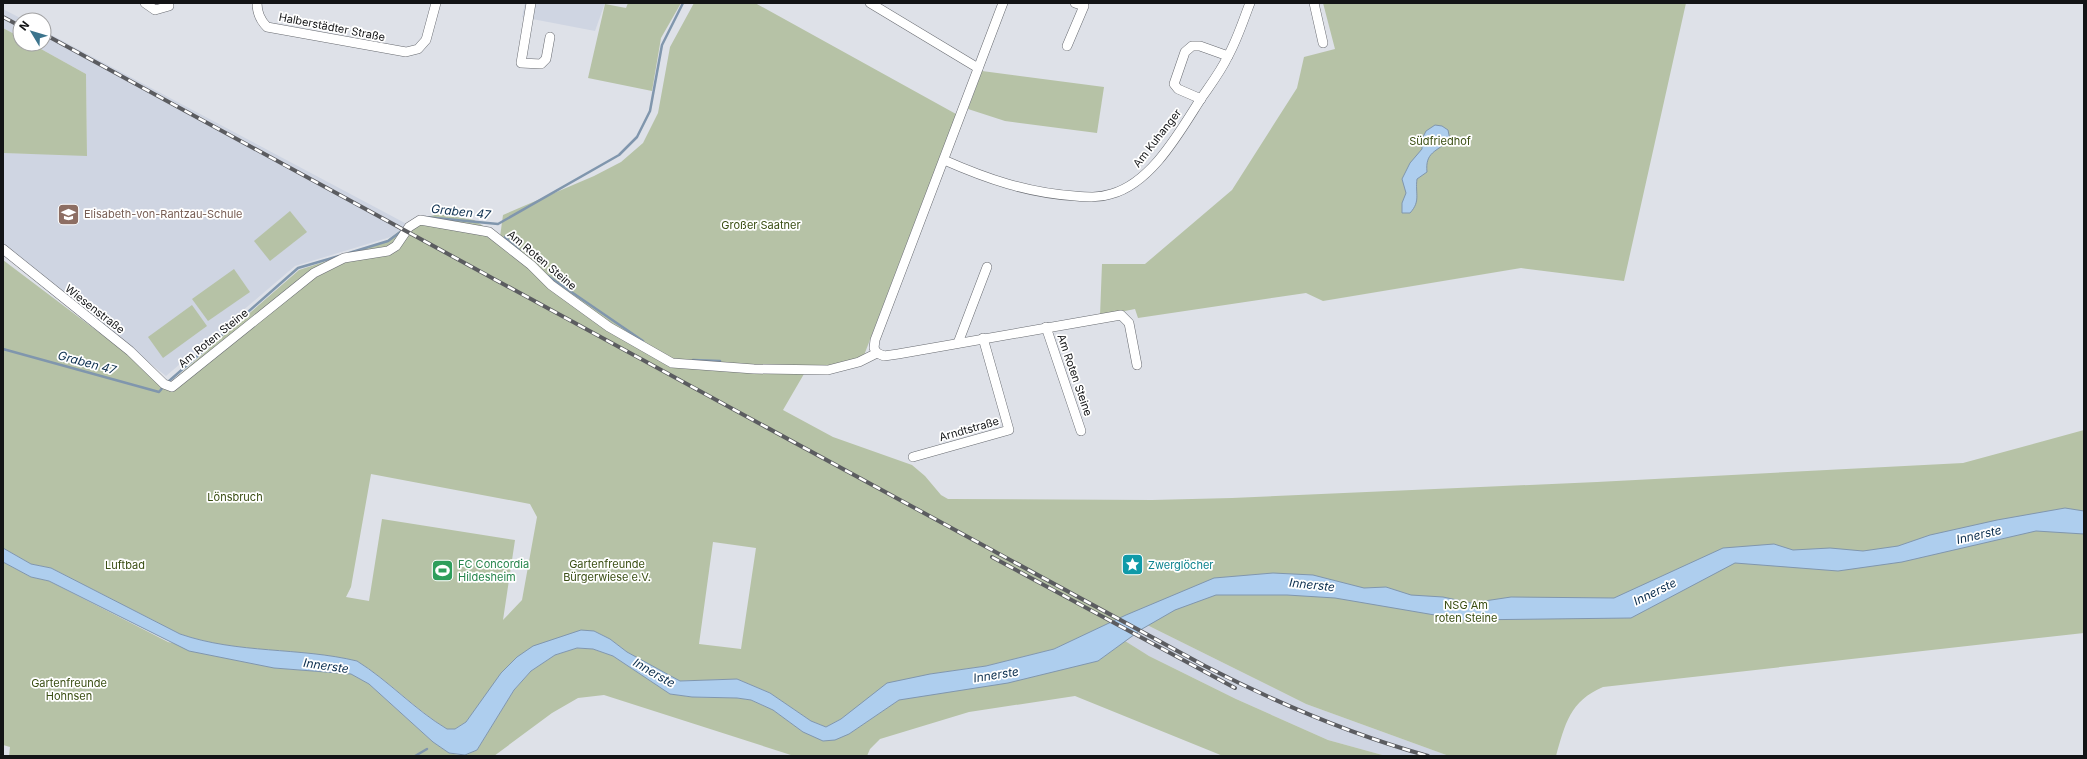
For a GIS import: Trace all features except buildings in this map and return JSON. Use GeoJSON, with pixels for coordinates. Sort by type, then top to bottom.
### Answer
{"type":"FeatureCollection","features":[{"type":"Feature","properties":{"kind":"street"},"geometry":{"type":"LineString","coordinates":[[145,3],[155,10],[169,6]]}},
{"type":"Feature","properties":{"kind":"street","name":"Halberstädter Straße"},"geometry":{"type":"LineString","coordinates":[[257,3],[257,11],[262,22],[267,27],[406,52],[418,49],[426,40],[436,3]]}},
{"type":"Feature","properties":{"kind":"street"},"geometry":{"type":"LineString","coordinates":[[531,3],[521,62],[541,64],[546,59],[550,37]]}},
{"type":"Feature","properties":{"kind":"street"},"geometry":{"type":"LineString","coordinates":[[870,3],[978,68]]}},
{"type":"Feature","properties":{"kind":"street"},"geometry":{"type":"LineString","coordinates":[[877,353],[874,348],[875,340],[1003,3]]}},
{"type":"Feature","properties":{"kind":"street"},"geometry":{"type":"LineString","coordinates":[[1067,46],[1084,6],[1075,3]]}},
{"type":"Feature","properties":{"kind":"street","name":"Am Kuhanger"},"geometry":{"type":"LineString","coordinates":[[944,160],[993,180],[1020,188],[1057,195],[1094,197],[1110,195],[1126,189],[1139,180],[1152,167],[1183,129],[1200,99],[1228,56],[1250,3]]}},
{"type":"Feature","properties":{"kind":"street"},"geometry":{"type":"LineString","coordinates":[[1314,3],[1323,43]]}},
{"type":"Feature","properties":{"kind":"street"},"geometry":{"type":"LineString","coordinates":[[1200,99],[1178,89],[1174,84],[1186,52],[1192,46],[1200,46],[1228,56]]}},
{"type":"Feature","properties":{"kind":"street","name":"Am Roten Steine"},"geometry":{"type":"LineString","coordinates":[[172,387],[314,273],[344,258],[388,251],[396,246],[409,227],[420,220],[489,232],[531,265],[551,285],[609,327],[672,363],[754,369],[828,370],[859,362],[877,353],[884,356],[1121,315],[1128,323],[1137,365]]}},
{"type":"Feature","properties":{"kind":"street","name":"Wiesenstraße"},"geometry":{"type":"LineString","coordinates":[[3,250],[130,351],[164,384],[172,387]]}},
{"type":"Feature","properties":{"kind":"street"},"geometry":{"type":"LineString","coordinates":[[958,343],[987,267]]}},
{"type":"Feature","properties":{"kind":"street","name":"Am Roten Steine"},"geometry":{"type":"LineString","coordinates":[[1046,327],[1081,431]]}},
{"type":"Feature","properties":{"kind":"street","name":"Arndtstraße"},"geometry":{"type":"LineString","coordinates":[[913,457],[1009,430],[983,338]]}},
{"type":"Feature","properties":{"kind":"shaded area"},"geometry":{"type":"Polygon","coordinates":[[[525,3],[605,3],[595,31],[522,17],[525,3]]]}},
{"type":"Feature","properties":{"kind":"shaded area"},"geometry":{"type":"Polygon","coordinates":[[[3,9],[12,14],[12,33],[3,28],[3,9]]]}},
{"type":"Feature","properties":{"kind":"shaded area"},"geometry":{"type":"Polygon","coordinates":[[[52,35],[403,222],[1147,625],[1306,704],[1449,756],[1386,756],[1328,740],[1236,699],[1149,656],[394,236],[295,266],[166,376],[3,247],[3,153],[87,155],[86,74],[46,52],[52,52],[52,35]]]}},
{"type":"Feature","properties":{"kind":"green space"},"geometry":{"type":"Polygon","coordinates":[[[628,3],[681,3],[661,38],[652,91],[588,78],[605,4],[626,8],[628,3]]]}},
{"type":"Feature","properties":{"kind":"green space"},"geometry":{"type":"Polygon","coordinates":[[[694,3],[755,3],[956,114],[863,358],[840,364],[808,367],[783,410],[833,437],[912,465],[925,476],[941,495],[948,499],[1152,500],[1232,498],[1597,482],[1963,463],[2084,430],[2084,633],[1603,687],[1583,699],[1570,715],[1562,734],[1556,756],[1449,756],[1306,704],[1147,625],[1150,624],[1132,613],[1054,649],[986,666],[930,674],[858,708],[826,727],[811,721],[770,693],[737,679],[680,681],[649,665],[627,652],[610,639],[594,631],[483,699],[466,722],[455,729],[447,729],[357,661],[313,654],[224,645],[180,634],[51,568],[31,564],[3,548],[3,260],[121,349],[164,388],[299,270],[385,242],[414,220],[439,214],[474,220],[500,237],[503,215],[594,176],[621,162],[643,143],[658,113],[670,47],[694,3]],[[371,474],[351,587],[346,597],[369,601],[382,519],[515,540],[503,620],[522,600],[537,517],[530,504],[371,474]],[[713,542],[699,644],[741,649],[756,548],[713,542]]]}},
{"type":"Feature","properties":{"kind":"green space","name":"Südfriedhof"},"geometry":{"type":"Polygon","coordinates":[[[1323,3],[1686,3],[1624,281],[1521,268],[1323,301],[1306,293],[1138,318],[1135,309],[1100,316],[1102,264],[1145,264],[1232,190],[1297,88],[1304,57],[1335,49],[1323,3]]]}},
{"type":"Feature","properties":{"kind":"green space"},"geometry":{"type":"Polygon","coordinates":[[[3,28],[12,33],[12,52],[46,52],[86,74],[87,156],[3,153],[3,28]]]}},
{"type":"Feature","properties":{"kind":"green space"},"geometry":{"type":"Polygon","coordinates":[[[982,71],[1104,87],[1097,133],[1005,121],[968,109],[982,71]]]}},
{"type":"Feature","properties":{"kind":"green space"},"geometry":{"type":"Polygon","coordinates":[[[290,211],[307,232],[270,261],[254,241],[290,211]]]}},
{"type":"Feature","properties":{"kind":"green space"},"geometry":{"type":"Polygon","coordinates":[[[234,269],[250,292],[208,321],[192,299],[234,269]]]}},
{"type":"Feature","properties":{"kind":"green space"},"geometry":{"type":"Polygon","coordinates":[[[192,305],[207,326],[163,358],[148,337],[192,305]]]}},
{"type":"Feature","properties":{"kind":"green space","name":"Gartenfreunde Hohnsen"},"geometry":{"type":"Polygon","coordinates":[[[3,562],[31,577],[49,581],[168,642],[275,668],[351,674],[369,684],[433,742],[449,753],[464,756],[9,756],[10,747],[3,745],[3,562]]]}},
{"type":"Feature","properties":{"kind":"green space"},"geometry":{"type":"Polygon","coordinates":[[[1125,641],[1149,656],[1236,699],[1328,740],[1386,756],[1223,756],[1075,696],[969,712],[880,739],[870,749],[867,756],[794,756],[604,695],[578,698],[552,713],[494,756],[464,756],[477,750],[514,690],[531,671],[555,655],[577,648],[593,649],[613,656],[670,694],[692,697],[737,698],[751,700],[773,710],[803,732],[849,734],[899,700],[1098,661],[1125,641]]]}},
{"type":"Feature","properties":{"kind":"water"},"geometry":{"type":"Polygon","coordinates":[[[1435,125],[1442,126],[1448,130],[1450,140],[1430,156],[1427,165],[1427,172],[1417,179],[1417,201],[1410,213],[1402,213],[1402,203],[1406,193],[1402,179],[1410,163],[1422,149],[1422,139],[1426,131],[1435,125]]]}},
{"type":"Feature","properties":{"kind":"water","name":"Innerste"},"geometry":{"type":"Polygon","coordinates":[[[2065,508],[2084,511],[2084,534],[2036,531],[1902,562],[1838,571],[1735,563],[1631,618],[1464,620],[1335,598],[1287,595],[1216,595],[1175,610],[1142,629],[1098,661],[1008,683],[899,700],[849,734],[835,740],[823,741],[803,732],[773,710],[751,700],[737,698],[692,697],[670,694],[613,656],[593,649],[577,648],[555,655],[531,671],[514,690],[477,750],[465,755],[449,753],[433,742],[369,684],[351,674],[274,668],[189,651],[49,581],[31,577],[3,562],[3,548],[31,564],[51,568],[180,634],[224,645],[313,654],[357,661],[447,729],[455,729],[466,722],[501,673],[517,657],[533,646],[581,630],[594,631],[610,639],[627,652],[680,681],[737,679],[770,693],[811,721],[826,727],[841,719],[887,683],[930,674],[986,666],[1054,649],[1126,615],[1214,578],[1273,573],[1313,575],[1364,588],[1386,587],[1411,595],[1443,597],[1471,603],[1511,597],[1614,598],[1723,548],[1774,544],[1793,550],[1830,548],[1863,551],[1898,546],[1930,535],[1997,520],[2065,508]]]}},
{"type":"Feature","properties":{"kind":"waterway","name":"Graben 47"},"geometry":{"type":"LineString","coordinates":[[425,217],[498,224],[619,155],[637,137],[650,111],[662,45],[683,3]]}},
{"type":"Feature","properties":{"kind":"waterway","name":"Graben 47"},"geometry":{"type":"LineString","coordinates":[[349,253],[388,241],[403,230]]}},
{"type":"Feature","properties":{"kind":"waterway"},"geometry":{"type":"LineString","coordinates":[[505,237],[520,251]]}},
{"type":"Feature","properties":{"kind":"waterway","name":"Graben 47"},"geometry":{"type":"LineString","coordinates":[[169,381],[298,268],[339,256]]}},
{"type":"Feature","properties":{"kind":"waterway"},"geometry":{"type":"LineString","coordinates":[[548,276],[643,341]]}},
{"type":"Feature","properties":{"kind":"waterway","name":"Graben 47"},"geometry":{"type":"LineString","coordinates":[[3,349],[159,392],[164,386]]}},
{"type":"Feature","properties":{"kind":"waterway"},"geometry":{"type":"LineString","coordinates":[[693,360],[720,361]]}},
{"type":"Feature","properties":{"kind":"waterway"},"geometry":{"type":"LineString","coordinates":[[415,756],[427,749]]}},
{"type":"Feature","properties":{"kind":"railway"},"geometry":{"type":"LineString","coordinates":[[3,17],[12,22]]}},
{"type":"Feature","properties":{"kind":"railway"},"geometry":{"type":"LineString","coordinates":[[52,38],[1205,666],[1259,693],[1314,717],[1370,738],[1428,756]]}},
{"type":"Feature","properties":{"kind":"railway"},"geometry":{"type":"LineString","coordinates":[[992,557],[1235,688]]}},
{"type":"Feature","properties":{"kind":"place","name":"Elisabeth-von-Rantzau-Schule"},"geometry":{"type":"Point","coordinates":[69,214]}},
{"type":"Feature","properties":{"kind":"place","name":"Zwerglöcher"},"geometry":{"type":"Point","coordinates":[1132,565]}},
{"type":"Feature","properties":{"kind":"place","name":"FC Concordia Hildesheim"},"geometry":{"type":"Point","coordinates":[442,570]}},
{"type":"Feature","properties":{"kind":"park label","name":"Großer Saatner"},"geometry":{"type":"Point","coordinates":[761,225]}},
{"type":"Feature","properties":{"kind":"park label","name":"Lönsbruch"},"geometry":{"type":"Point","coordinates":[235,497]}},
{"type":"Feature","properties":{"kind":"park label","name":"Luftbad"},"geometry":{"type":"Point","coordinates":[125,565]}},
{"type":"Feature","properties":{"kind":"park label","name":"Gartenfreunde Bürgerwiese e.V."},"geometry":{"type":"Point","coordinates":[607,570]}},
{"type":"Feature","properties":{"kind":"park label","name":"NSG Am roten Steine"},"geometry":{"type":"Point","coordinates":[1466,611]}}]}
